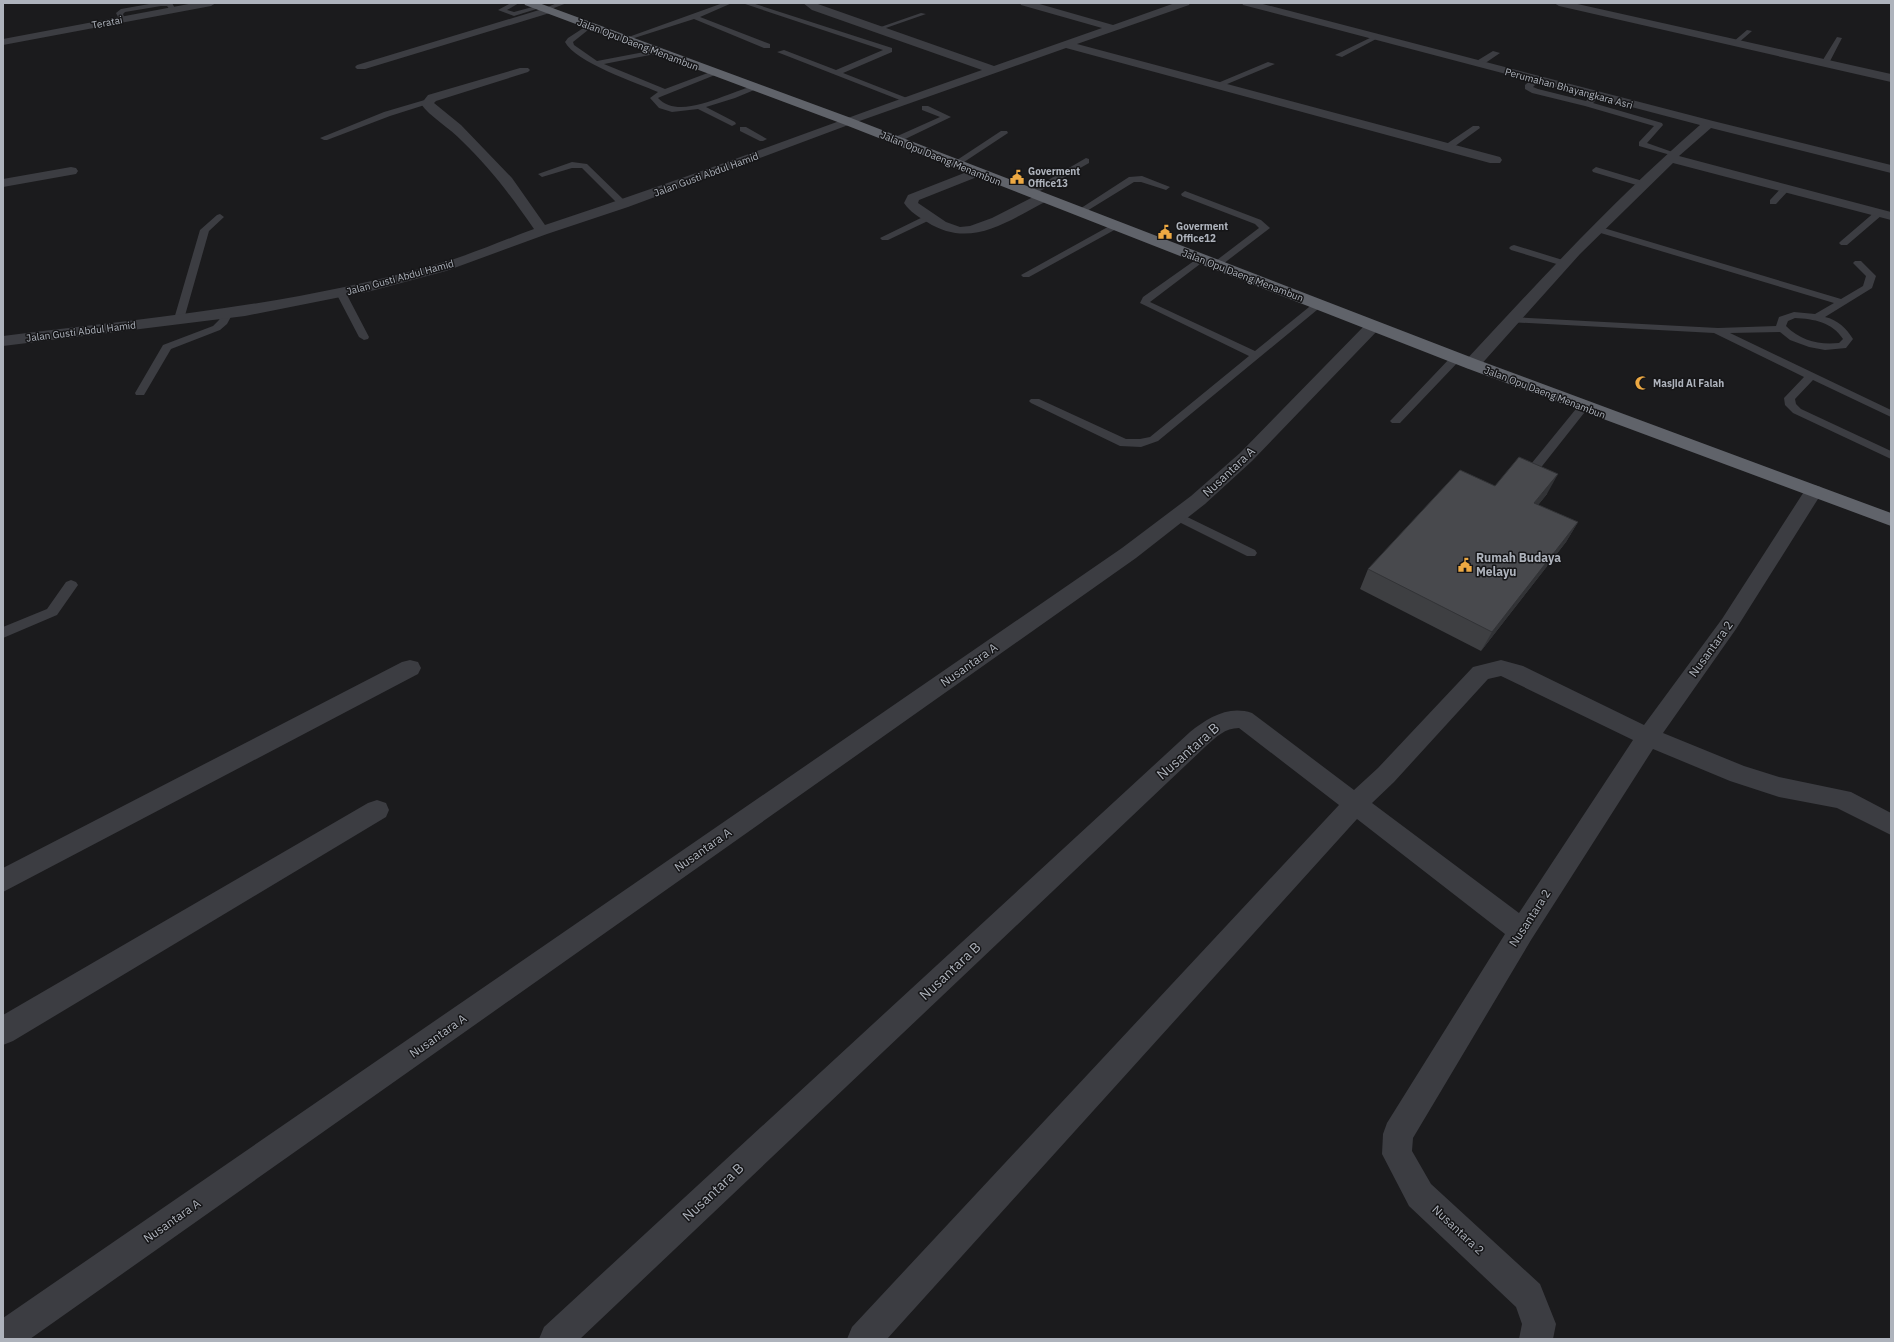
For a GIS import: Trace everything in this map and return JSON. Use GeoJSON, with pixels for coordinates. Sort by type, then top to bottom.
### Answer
{"type":"FeatureCollection","features":[{"type":"Feature","properties":{"kind":"highway","name":"Jalan Opu Daeng Menambun"},"geometry":{"type":"LineString","coordinates":[[541,7],[847,121],[1456,358],[1891,520]]}},
{"type":"Feature","properties":{"kind":"street","name":"Teratai"},"geometry":{"type":"LineString","coordinates":[[3,42],[211,3]]}},
{"type":"Feature","properties":{"kind":"street"},"geometry":{"type":"LineString","coordinates":[[808,3],[816,8],[994,70]]}},
{"type":"Feature","properties":{"kind":"street"},"geometry":{"type":"LineString","coordinates":[[1024,3],[1113,28]]}},
{"type":"Feature","properties":{"kind":"street","name":"Jalan Gusti Abdul Hamid"},"geometry":{"type":"LineString","coordinates":[[3,341],[228,313],[341,293],[441,268],[542,230],[624,204],[847,121],[1185,3]]}},
{"type":"Feature","properties":{"kind":"street","name":"Perumahan Bhayangkara Asri"},"geometry":{"type":"LineString","coordinates":[[1247,3],[1709,124],[1891,169]]}},
{"type":"Feature","properties":{"kind":"street"},"geometry":{"type":"LineString","coordinates":[[1559,3],[1891,78]]}},
{"type":"Feature","properties":{"kind":"street"},"geometry":{"type":"LineString","coordinates":[[361,67],[541,7]]}},
{"type":"Feature","properties":{"kind":"street"},"geometry":{"type":"LineString","coordinates":[[1066,45],[1495,160]]}},
{"type":"Feature","properties":{"kind":"street"},"geometry":{"type":"LineString","coordinates":[[524,70],[432,98],[428,102],[429,106],[457,128],[506,181],[542,230]]}},
{"type":"Feature","properties":{"kind":"street"},"geometry":{"type":"LineString","coordinates":[[1472,364],[1563,263],[1672,156],[1709,124]]}},
{"type":"Feature","properties":{"kind":"street"},"geometry":{"type":"LineString","coordinates":[[1672,156],[1885,214]]}},
{"type":"Feature","properties":{"kind":"street"},"geometry":{"type":"LineString","coordinates":[[3,183],[72,171]]}},
{"type":"Feature","properties":{"kind":"street"},"geometry":{"type":"LineString","coordinates":[[977,172],[913,198],[911,203],[915,208],[950,229],[973,230],[1036,195]]}},
{"type":"Feature","properties":{"kind":"street","name":"Nusantara A"},"geometry":{"type":"LineString","coordinates":[[3,1338],[1129,553],[1198,500],[1246,457],[1373,326]]}},
{"type":"Feature","properties":{"kind":"street","name":"Nusantara 2"},"geometry":{"type":"LineString","coordinates":[[1536,1339],[1539,1324],[1528,1296],[1420,1195],[1397,1154],[1398,1134],[1522,930],[1648,737],[1729,624],[1814,491]]}},
{"type":"Feature","properties":{"kind":"street"},"geometry":{"type":"LineString","coordinates":[[3,881],[410,668]]}},
{"type":"Feature","properties":{"kind":"street"},"geometry":{"type":"LineString","coordinates":[[864,1339],[1355,804],[1386,775],[1481,673],[1491,669],[1501,668],[1515,672],[1648,737],[1738,774],[1780,787],[1842,800],[1891,825]]}},
{"type":"Feature","properties":{"kind":"street","name":"Nusantara B"},"geometry":{"type":"LineString","coordinates":[[556,1339],[1198,740],[1221,721],[1229,718],[1244,719],[1522,930]]}},
{"type":"Feature","properties":{"kind":"street"},"geometry":{"type":"LineString","coordinates":[[3,1031],[377,810]]}},
{"type":"Feature","properties":{"kind":"lane"},"geometry":{"type":"LineString","coordinates":[[516,3],[501,10],[514,14],[564,3]]}},
{"type":"Feature","properties":{"kind":"lane"},"geometry":{"type":"LineString","coordinates":[[626,39],[694,17],[729,3]]}},
{"type":"Feature","properties":{"kind":"lane"},"geometry":{"type":"LineString","coordinates":[[745,3],[890,50],[836,73]]}},
{"type":"Feature","properties":{"kind":"lane"},"geometry":{"type":"LineString","coordinates":[[878,30],[923,14]]}},
{"type":"Feature","properties":{"kind":"lane"},"geometry":{"type":"LineString","coordinates":[[694,17],[767,46]]}},
{"type":"Feature","properties":{"kind":"lane"},"geometry":{"type":"LineString","coordinates":[[590,26],[570,39],[569,42],[571,46],[596,63],[665,92]]}},
{"type":"Feature","properties":{"kind":"lane"},"geometry":{"type":"LineString","coordinates":[[1735,43],[1749,31]]}},
{"type":"Feature","properties":{"kind":"lane"},"geometry":{"type":"LineString","coordinates":[[1339,55],[1376,37]]}},
{"type":"Feature","properties":{"kind":"lane"},"geometry":{"type":"LineString","coordinates":[[1825,63],[1839,38]]}},
{"type":"Feature","properties":{"kind":"lane"},"geometry":{"type":"LineString","coordinates":[[596,63],[657,51]]}},
{"type":"Feature","properties":{"kind":"lane"},"geometry":{"type":"LineString","coordinates":[[781,52],[908,100]]}},
{"type":"Feature","properties":{"kind":"lane"},"geometry":{"type":"LineString","coordinates":[[1478,64],[1496,53]]}},
{"type":"Feature","properties":{"kind":"lane"},"geometry":{"type":"LineString","coordinates":[[1217,85],[1271,64]]}},
{"type":"Feature","properties":{"kind":"lane"},"geometry":{"type":"LineString","coordinates":[[716,73],[665,92],[654,98],[657,103],[663,106],[684,109],[700,107],[755,88]]}},
{"type":"Feature","properties":{"kind":"lane"},"geometry":{"type":"LineString","coordinates":[[1537,79],[1529,85],[1530,89],[1659,125],[1642,144],[1672,156]]}},
{"type":"Feature","properties":{"kind":"lane"},"geometry":{"type":"LineString","coordinates":[[1588,104],[1598,95]]}},
{"type":"Feature","properties":{"kind":"lane"},"geometry":{"type":"LineString","coordinates":[[324,138],[372,119],[428,102]]}},
{"type":"Feature","properties":{"kind":"lane"},"geometry":{"type":"LineString","coordinates":[[700,107],[732,124]]}},
{"type":"Feature","properties":{"kind":"lane"},"geometry":{"type":"LineString","coordinates":[[896,140],[947,117],[925,108]]}},
{"type":"Feature","properties":{"kind":"lane"},"geometry":{"type":"LineString","coordinates":[[1448,147],[1476,128]]}},
{"type":"Feature","properties":{"kind":"lane"},"geometry":{"type":"LineString","coordinates":[[743,129],[763,139]]}},
{"type":"Feature","properties":{"kind":"lane"},"geometry":{"type":"LineString","coordinates":[[955,164],[1004,133]]}},
{"type":"Feature","properties":{"kind":"lane"},"geometry":{"type":"LineString","coordinates":[[1036,195],[1086,161]]}},
{"type":"Feature","properties":{"kind":"lane"},"geometry":{"type":"LineString","coordinates":[[542,174],[577,164],[584,166],[624,204]]}},
{"type":"Feature","properties":{"kind":"lane"},"geometry":{"type":"LineString","coordinates":[[1596,170],[1643,184]]}},
{"type":"Feature","properties":{"kind":"lane"},"geometry":{"type":"LineString","coordinates":[[1079,212],[1132,179],[1142,179],[1166,187]]}},
{"type":"Feature","properties":{"kind":"lane"},"geometry":{"type":"LineString","coordinates":[[1773,202],[1786,188]]}},
{"type":"Feature","properties":{"kind":"lane"},"geometry":{"type":"LineString","coordinates":[[1185,194],[1258,222],[1265,228],[1216,265]]}},
{"type":"Feature","properties":{"kind":"lane"},"geometry":{"type":"LineString","coordinates":[[1844,243],[1885,214]]}},
{"type":"Feature","properties":{"kind":"lane"},"geometry":{"type":"LineString","coordinates":[[179,319],[205,230],[220,217]]}},
{"type":"Feature","properties":{"kind":"lane"},"geometry":{"type":"LineString","coordinates":[[885,238],[929,217]]}},
{"type":"Feature","properties":{"kind":"lane"},"geometry":{"type":"LineString","coordinates":[[1026,275],[1115,226]]}},
{"type":"Feature","properties":{"kind":"lane"},"geometry":{"type":"LineString","coordinates":[[1597,229],[1841,302]]}},
{"type":"Feature","properties":{"kind":"lane"},"geometry":{"type":"LineString","coordinates":[[1514,248],[1563,263]]}},
{"type":"Feature","properties":{"kind":"lane"},"geometry":{"type":"LineString","coordinates":[[1201,259],[1146,299],[1145,303],[1255,355]]}},
{"type":"Feature","properties":{"kind":"lane"},"geometry":{"type":"LineString","coordinates":[[1817,317],[1868,288],[1871,282],[1871,276],[1858,263]]}},
{"type":"Feature","properties":{"kind":"lane"},"geometry":{"type":"LineString","coordinates":[[341,293],[364,337]]}},
{"type":"Feature","properties":{"kind":"lane"},"geometry":{"type":"LineString","coordinates":[[1035,401],[1124,443],[1142,443],[1154,439],[1318,305]]}},
{"type":"Feature","properties":{"kind":"lane"},"geometry":{"type":"LineString","coordinates":[[140,393],[167,346],[174,342],[214,330],[222,324],[228,313]]}},
{"type":"Feature","properties":{"kind":"lane"},"geometry":{"type":"LineString","coordinates":[[1794,315],[1817,317],[1844,330],[1848,339],[1842,346],[1826,348],[1807,344],[1790,336],[1783,329],[1781,327],[1782,319],[1794,315]]}},
{"type":"Feature","properties":{"kind":"lane"},"geometry":{"type":"LineString","coordinates":[[1512,320],[1716,330],[1783,329]]}},
{"type":"Feature","properties":{"kind":"lane"},"geometry":{"type":"LineString","coordinates":[[1716,330],[1891,414]]}},
{"type":"Feature","properties":{"kind":"lane"},"geometry":{"type":"LineString","coordinates":[[1396,421],[1456,358]]}},
{"type":"Feature","properties":{"kind":"lane"},"geometry":{"type":"LineString","coordinates":[[1811,376],[1789,398],[1791,405],[1797,411],[1891,455]]}},
{"type":"Feature","properties":{"kind":"lane"},"geometry":{"type":"LineString","coordinates":[[1535,467],[1584,406]]}},
{"type":"Feature","properties":{"kind":"lane"},"geometry":{"type":"LineString","coordinates":[[1177,516],[1250,553]]}},
{"type":"Feature","properties":{"kind":"lane"},"geometry":{"type":"LineString","coordinates":[[3,633],[52,612],[71,585]]}},
{"type":"Feature","properties":{"kind":"building","name":"Rumah Budaya Melayu"},"geometry":{"type":"Polygon","coordinates":[[[1519,457],[1558,474],[1534,503],[1578,522],[1492,632],[1368,569],[1460,470],[1495,486],[1519,457]]]}},
{"type":"Feature","properties":{"kind":"place","name":"Goverment Office13"},"geometry":{"type":"Point","coordinates":[1017,177]}},
{"type":"Feature","properties":{"kind":"place","name":"Goverment Office12"},"geometry":{"type":"Point","coordinates":[1165,232]}},
{"type":"Feature","properties":{"kind":"place","name":"Masjid Al Falah"},"geometry":{"type":"Point","coordinates":[1642,383]}},
{"type":"Feature","properties":{"kind":"place","name":"Rumah Budaya Melayu"},"geometry":{"type":"Point","coordinates":[1465,565]}}]}
